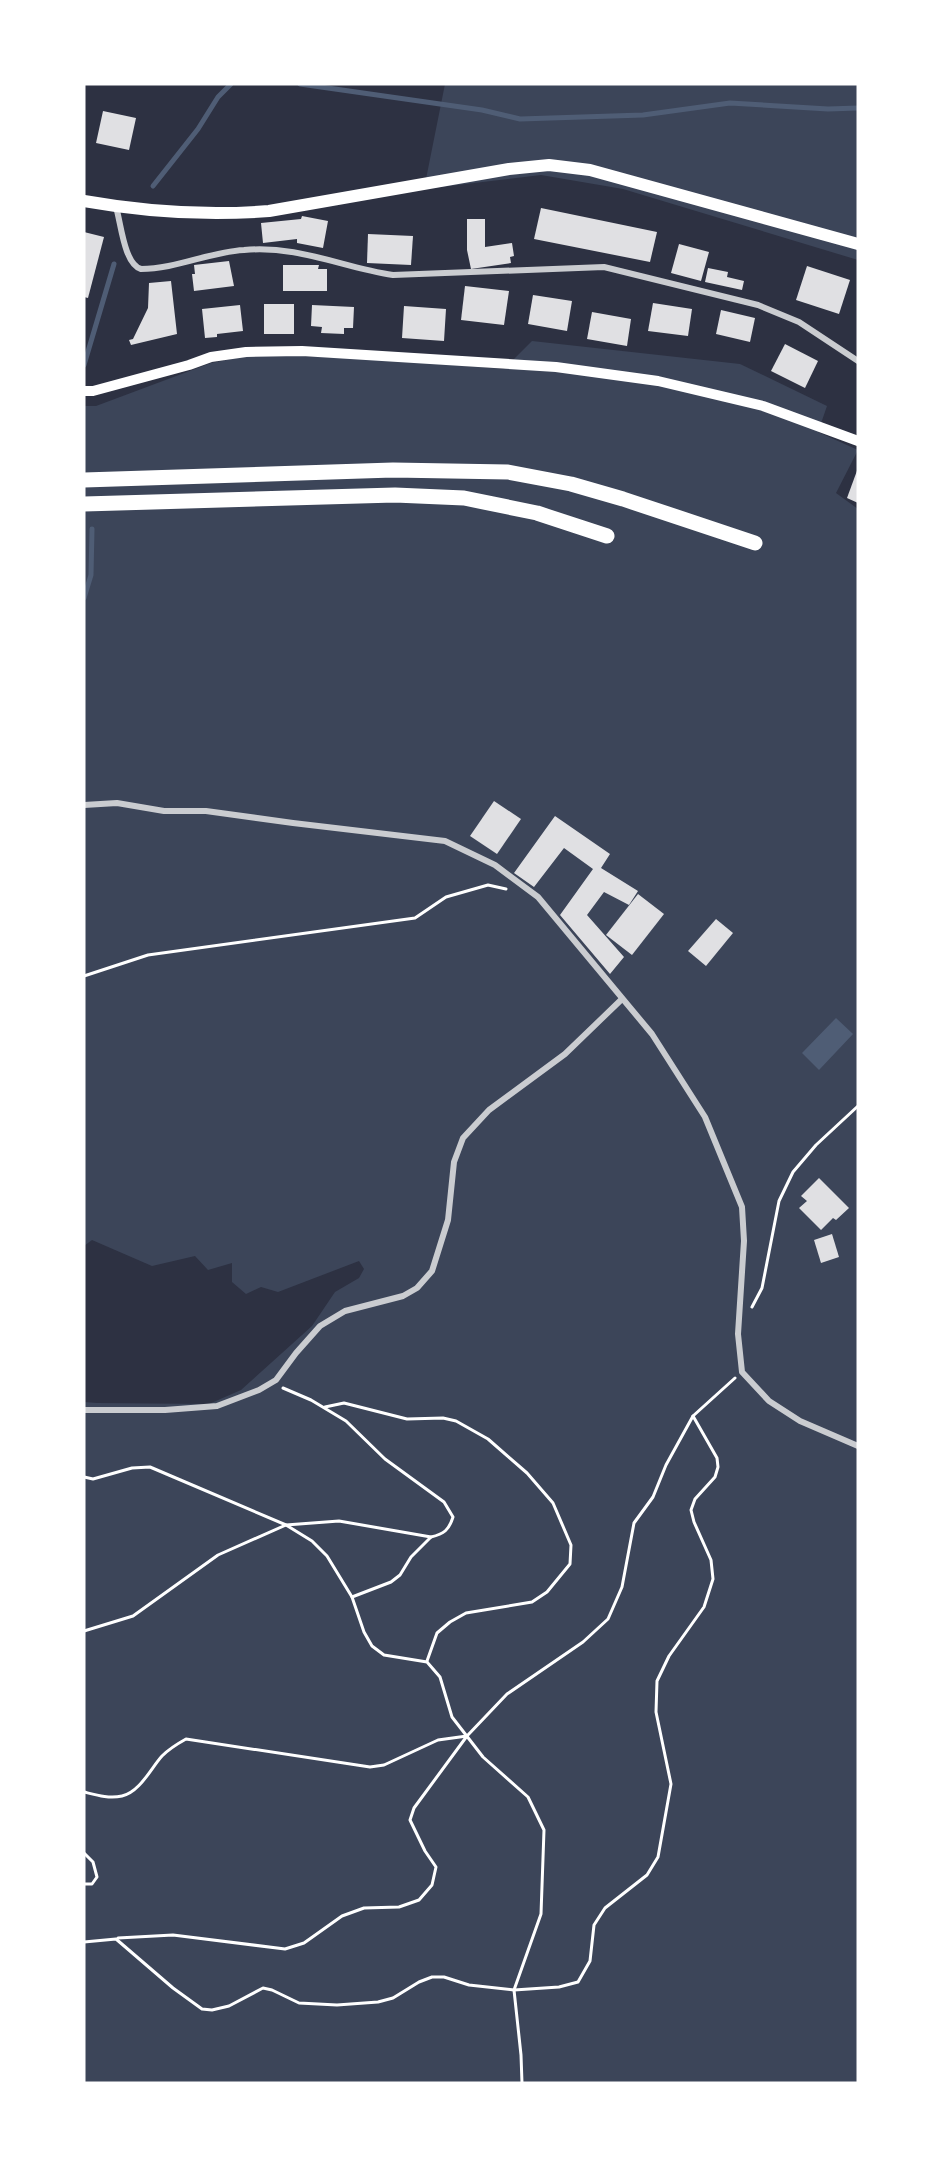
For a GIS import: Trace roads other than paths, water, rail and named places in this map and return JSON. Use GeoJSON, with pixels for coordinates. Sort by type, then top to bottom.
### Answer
{"type":"FeatureCollection","features":[{"type":"Feature","properties":{"kind":"highway"},"geometry":{"type":"LineString","coordinates":[[84,480],[393,470],[508,472],[571,484],[756,543]]}},
{"type":"Feature","properties":{"kind":"highway"},"geometry":{"type":"LineString","coordinates":[[84,504],[395,495],[464,498],[537,513],[607,536]]}},
{"type":"Feature","properties":{"kind":"main road"},"geometry":{"type":"LineString","coordinates":[[84,201],[168,213],[231,214],[269,211],[509,169],[549,165],[590,170],[858,244]]}},
{"type":"Feature","properties":{"kind":"main road"},"geometry":{"type":"LineString","coordinates":[[84,391],[93,391],[211,357],[246,352],[303,351],[556,367],[658,381],[763,406],[858,441]]}},
{"type":"Feature","properties":{"kind":"street"},"geometry":{"type":"LineString","coordinates":[[117,207],[128,257],[135,267],[141,269],[243,250],[283,249],[393,275],[604,267],[758,305],[799,322],[858,361]]}},
{"type":"Feature","properties":{"kind":"street"},"geometry":{"type":"LineString","coordinates":[[84,805],[117,803],[164,811],[206,811],[445,841],[495,865],[538,897],[652,1034],[705,1117],[742,1207],[744,1241],[738,1334],[742,1372],[776,1406],[800,1421],[858,1446]]}},
{"type":"Feature","properties":{"kind":"street"},"geometry":{"type":"LineString","coordinates":[[84,1410],[165,1410],[218,1406],[259,1390],[276,1380],[320,1326],[345,1311],[403,1296],[417,1288],[432,1271],[448,1220],[454,1162],[463,1138],[489,1110],[566,1054],[622,999]]}},
{"type":"Feature","properties":{"kind":"waterway"},"geometry":{"type":"LineString","coordinates":[[153,186],[198,129],[218,97],[231,84]]}},
{"type":"Feature","properties":{"kind":"waterway"},"geometry":{"type":"LineString","coordinates":[[300,84],[482,110],[520,119],[643,115],[730,103],[828,109],[858,108]]}},
{"type":"Feature","properties":{"kind":"waterway"},"geometry":{"type":"LineString","coordinates":[[84,365],[114,264]]}},
{"type":"Feature","properties":{"kind":"waterway"},"geometry":{"type":"LineString","coordinates":[[84,598],[91,575],[92,529]]}}]}
